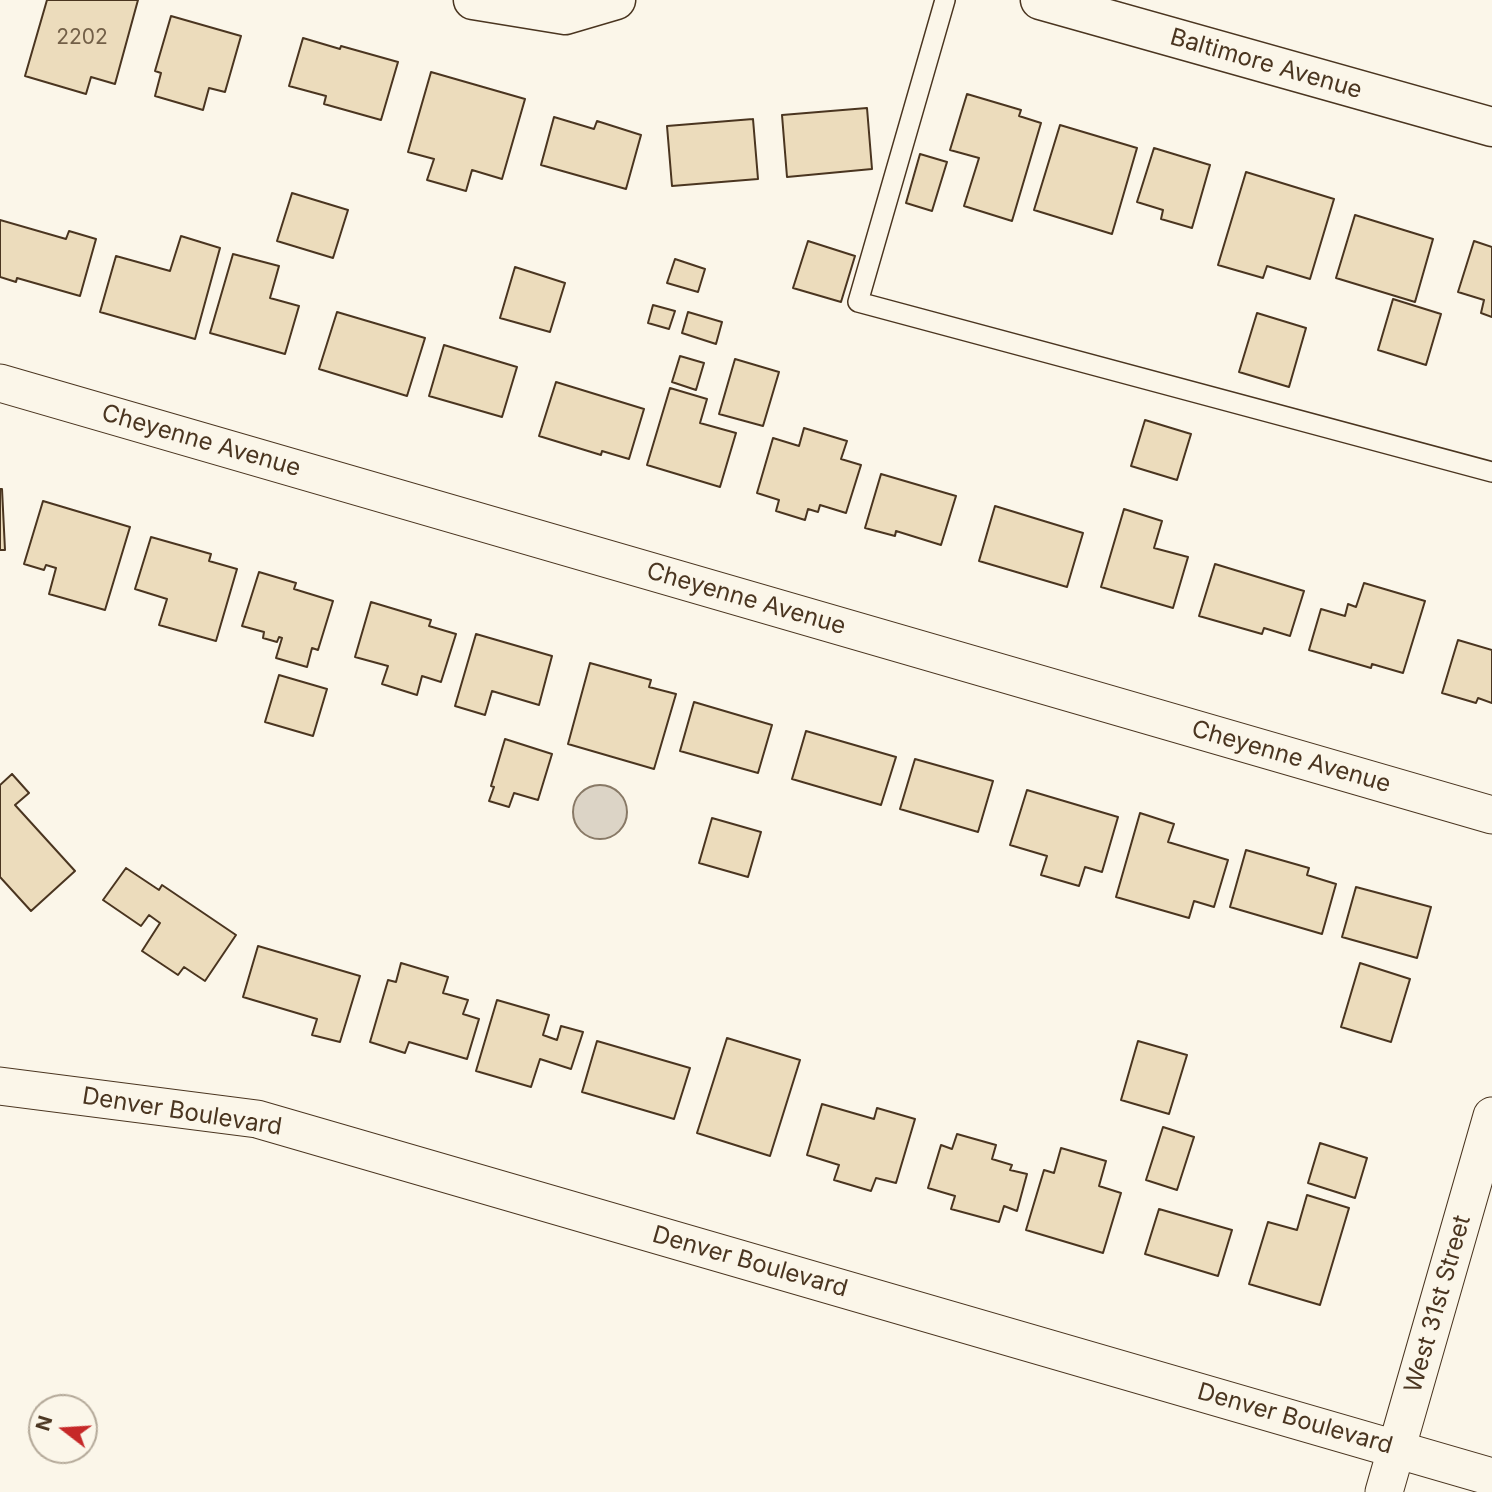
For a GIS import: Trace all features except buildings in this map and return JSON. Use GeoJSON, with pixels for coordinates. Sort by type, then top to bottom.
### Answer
{"type":"FeatureCollection","features":[{"type":"Feature","properties":{"kind":"street"},"geometry":{"type":"LineString","coordinates":[[473,0],[565,15],[616,0]]}},
{"type":"Feature","properties":{"kind":"street","name":"Baltimore Avenue"},"geometry":{"type":"LineString","coordinates":[[1040,0],[1492,127]]}},
{"type":"Feature","properties":{"kind":"street","name":"Cheyenne Avenue"},"geometry":{"type":"LineString","coordinates":[[0,383],[1492,815]]}},
{"type":"Feature","properties":{"kind":"street","name":"Denver Boulevard"},"geometry":{"type":"LineString","coordinates":[[0,1086],[257,1119],[1492,1477]]}},
{"type":"Feature","properties":{"kind":"street","name":"West 31st Street"},"geometry":{"type":"LineString","coordinates":[[1384,1492],[1490,1133]]}},
{"type":"Feature","properties":{"kind":"lane"},"geometry":{"type":"LineString","coordinates":[[945,0],[858,302],[1492,472]]}},
{"type":"Feature","properties":{"kind":"shaded area"},"geometry":{"type":"Polygon","coordinates":[[[600,785],[619,793],[627,812],[619,831],[600,839],[581,831],[573,812],[581,793],[600,785]]]}}]}
